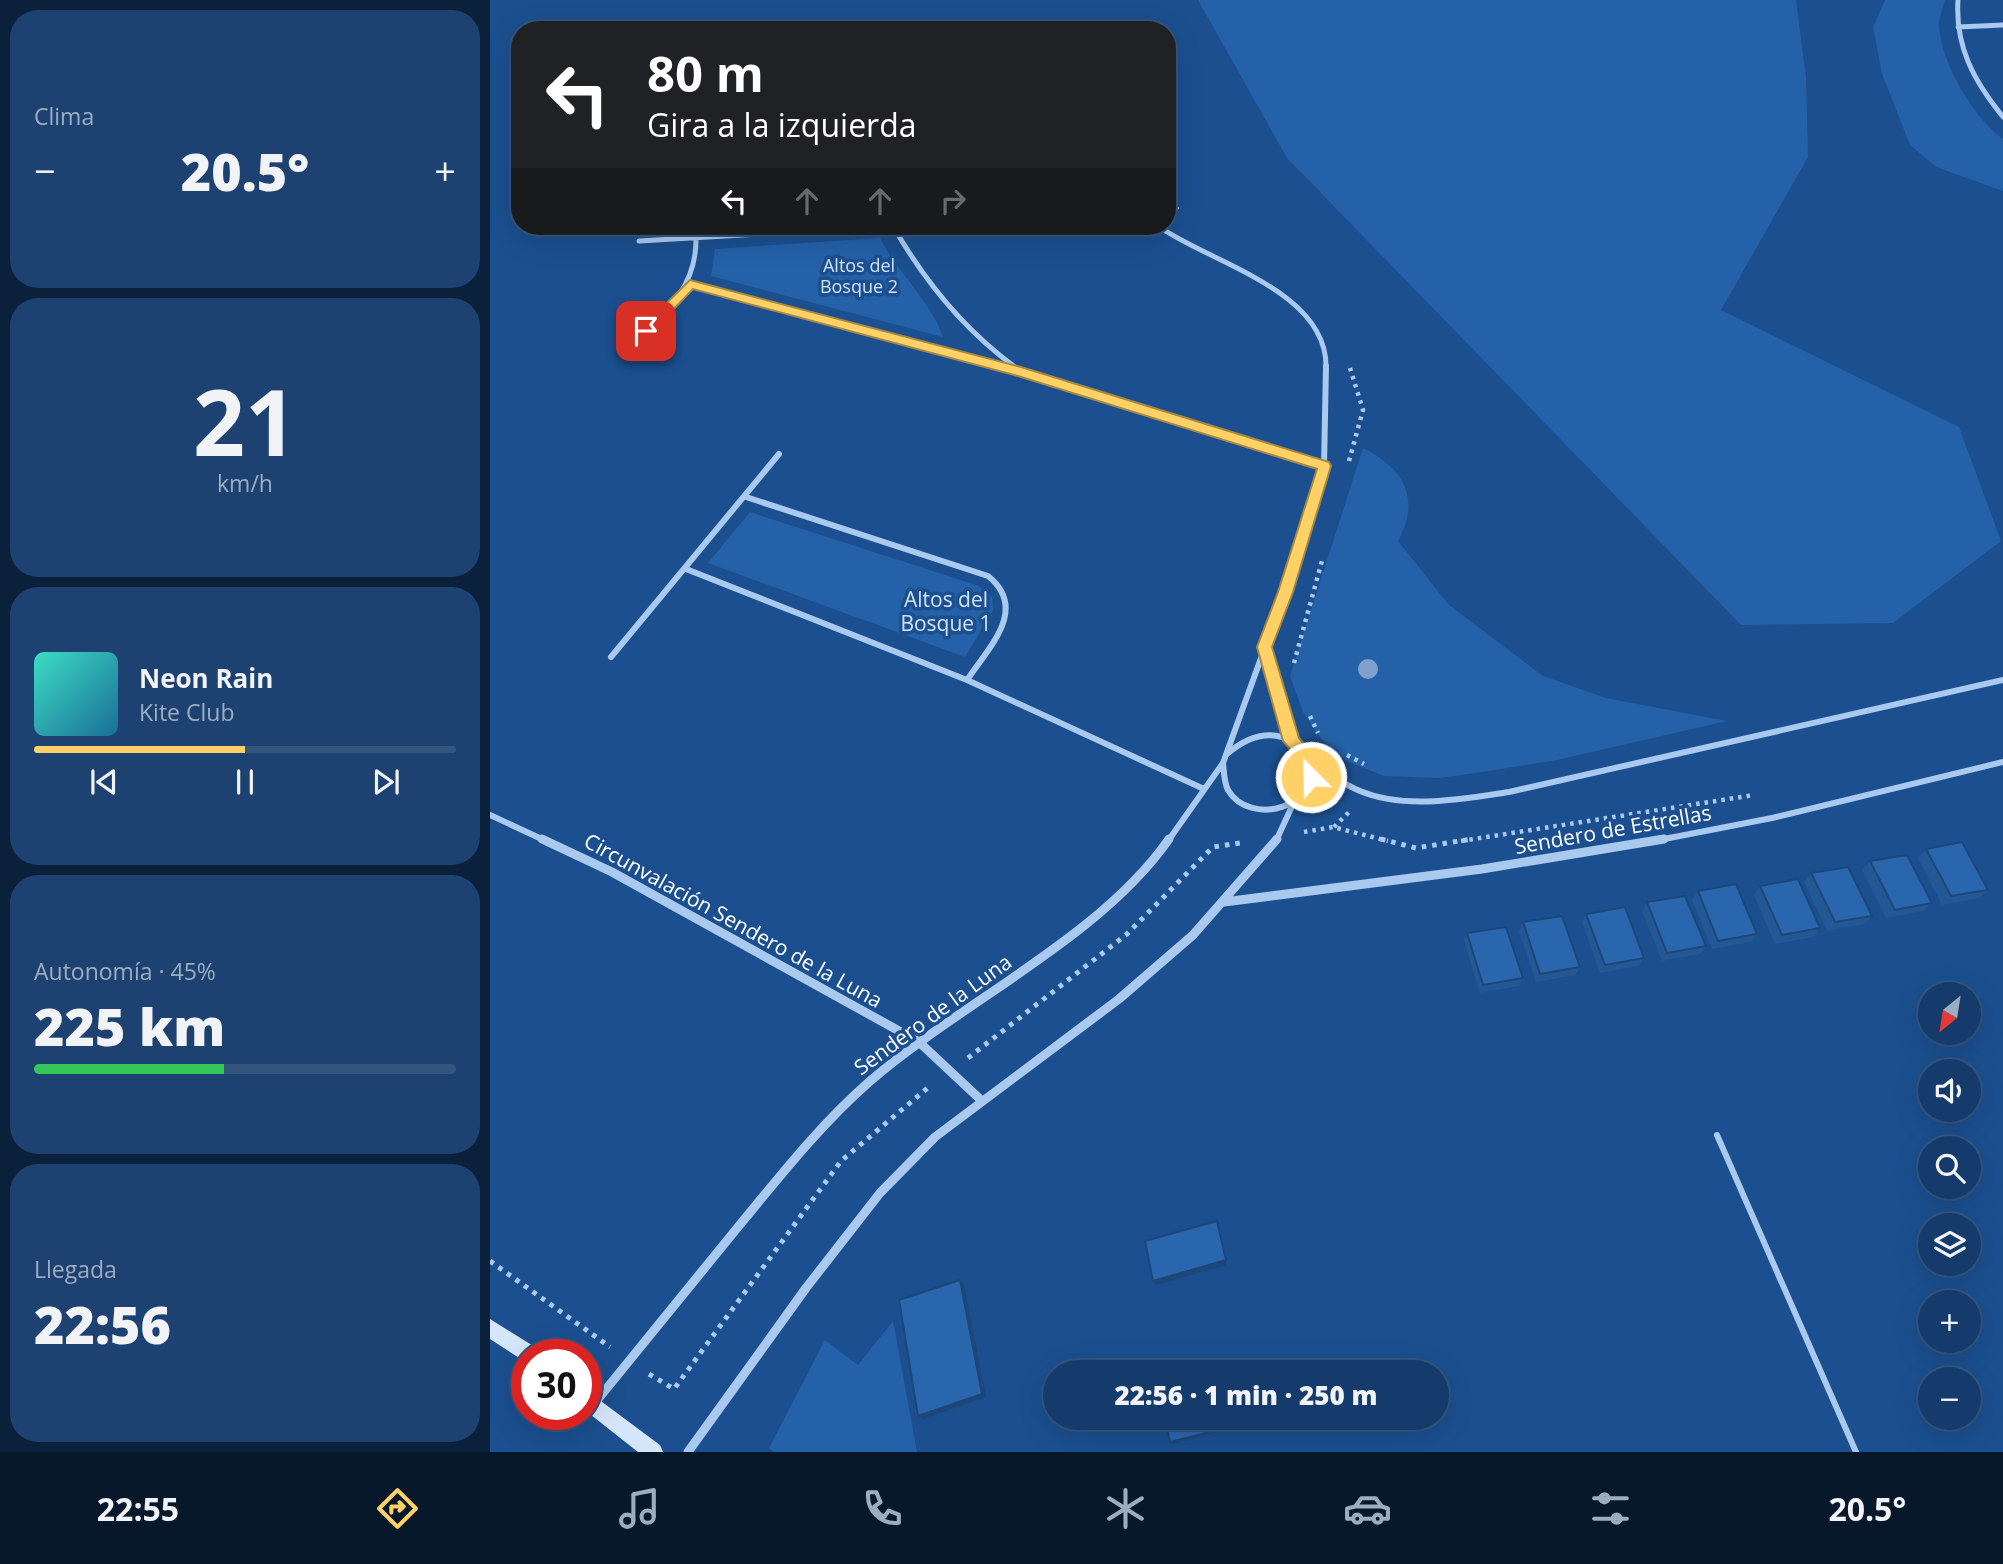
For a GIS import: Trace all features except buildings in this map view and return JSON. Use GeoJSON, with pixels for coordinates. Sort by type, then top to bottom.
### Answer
{"type":"FeatureCollection","features":[{"type":"Feature","properties":{"kind":"street"},"geometry":{"type":"LineString","coordinates":[[1958,0],[1960,54],[1982,93],[2003,117]]}},
{"type":"Feature","properties":{"kind":"street"},"geometry":{"type":"LineString","coordinates":[[1958,27],[2003,25]]}},
{"type":"Feature","properties":{"kind":"street"},"geometry":{"type":"LineString","coordinates":[[639,241],[767,235]]}},
{"type":"Feature","properties":{"kind":"street"},"geometry":{"type":"LineString","coordinates":[[899,235],[925,278],[983,346],[1021,372]]}},
{"type":"Feature","properties":{"kind":"street","name":"Sendero de la Luna"},"geometry":{"type":"LineString","coordinates":[[1170,235],[1259,278],[1289,299],[1315,330],[1326,361],[1324,466],[1285,592],[1225,759]]}},
{"type":"Feature","properties":{"kind":"street"},"geometry":{"type":"LineString","coordinates":[[631,346],[690,284],[698,258],[696,240]]}},
{"type":"Feature","properties":{"kind":"street"},"geometry":{"type":"LineString","coordinates":[[690,284],[1021,372],[1324,466]]}},
{"type":"Feature","properties":{"kind":"street"},"geometry":{"type":"LineString","coordinates":[[611,657],[687,569],[779,454]]}},
{"type":"Feature","properties":{"kind":"street"},"geometry":{"type":"LineString","coordinates":[[746,497],[1000,582],[1007,592],[1009,612],[967,680]]}},
{"type":"Feature","properties":{"kind":"street"},"geometry":{"type":"LineString","coordinates":[[687,569],[967,680],[1204,789]]}},
{"type":"Feature","properties":{"kind":"street"},"geometry":{"type":"LineString","coordinates":[[1264,647],[1292,741],[1306,756],[1366,794],[1417,799],[1468,798],[1509,792],[2003,680]]}},
{"type":"Feature","properties":{"kind":"street","name":"Sendero de la Luna"},"geometry":{"type":"LineString","coordinates":[[602,1389],[629,1361],[811,1138],[869,1082],[919,1042],[1099,914],[1159,853],[1236,744],[1256,736],[1278,736],[1292,741]]}},
{"type":"Feature","properties":{"kind":"street"},"geometry":{"type":"LineString","coordinates":[[688,1452],[806,1288],[880,1193],[935,1137],[1119,999],[1193,935],[1223,902],[1280,836],[1293,804],[1308,788],[1311,777],[1306,756]]}},
{"type":"Feature","properties":{"kind":"street"},"geometry":{"type":"LineString","coordinates":[[1225,759],[1222,776],[1226,789],[1248,807],[1263,811],[1293,804]]}},
{"type":"Feature","properties":{"kind":"street","name":"Sendero de Estrellas"},"geometry":{"type":"LineString","coordinates":[[1223,902],[1474,872],[1610,850],[1805,810],[2003,762]]}},
{"type":"Feature","properties":{"kind":"street","name":"Circunvalación Sendero de la Luna"},"geometry":{"type":"LineString","coordinates":[[490,815],[612,872],[919,1042],[982,1101]]}},
{"type":"Feature","properties":{"kind":"street"},"geometry":{"type":"LineString","coordinates":[[490,1328],[511,1342]]}},
{"type":"Feature","properties":{"kind":"street"},"geometry":{"type":"LineString","coordinates":[[602,1412],[653,1452]]}},
{"type":"Feature","properties":{"kind":"lane"},"geometry":{"type":"LineString","coordinates":[[1717,1135],[1856,1452]]}},
{"type":"Feature","properties":{"kind":"path"},"geometry":{"type":"LineString","coordinates":[[490,1261],[674,1390],[841,1161],[897,1110],[1094,965],[1173,894],[1213,847],[1333,828],[1416,848],[1758,795]]}},
{"type":"Feature","properties":{"kind":"green space"},"geometry":{"type":"Polygon","coordinates":[[[1198,0],[1796,0],[1806,77],[1808,157],[1721,310],[1959,427],[2001,541],[1893,623],[1741,625],[1287,158],[1198,0]]]}},
{"type":"Feature","properties":{"kind":"green space"},"geometry":{"type":"Polygon","coordinates":[[[1885,0],[1945,0],[1939,24],[1941,42],[1953,73],[1970,104],[2003,139],[2003,191],[1936,167],[1910,145],[1882,74],[1873,27],[1885,0]]]}},
{"type":"Feature","properties":{"kind":"green space","name":"Altos del Bosque 2"},"geometry":{"type":"Polygon","coordinates":[[[880,238],[931,312],[943,337],[711,276],[715,249],[880,238]]]}},
{"type":"Feature","properties":{"kind":"green space"},"geometry":{"type":"Polygon","coordinates":[[[1363,448],[1389,465],[1405,487],[1408,512],[1398,541],[1449,605],[1543,676],[1606,698],[1727,721],[1557,760],[1439,778],[1384,776],[1347,761],[1322,740],[1303,712],[1290,676],[1363,448]]]}},
{"type":"Feature","properties":{"kind":"green space","name":"Altos del Bosque 1"},"geometry":{"type":"Polygon","coordinates":[[[750,512],[979,586],[992,597],[993,610],[965,657],[708,563],[750,512]]]}},
{"type":"Feature","properties":{"kind":"green space"},"geometry":{"type":"Polygon","coordinates":[[[893,1321],[917,1452],[774,1452],[769,1448],[825,1340],[858,1365],[893,1321]]]}},
{"type":"Feature","properties":{"kind":"route"},"geometry":{"type":"LineString","coordinates":[[646,331],[690,284],[1021,372],[1324,466],[1285,592],[1264,647],[1292,741],[1306,756],[1311,777]]}}]}
